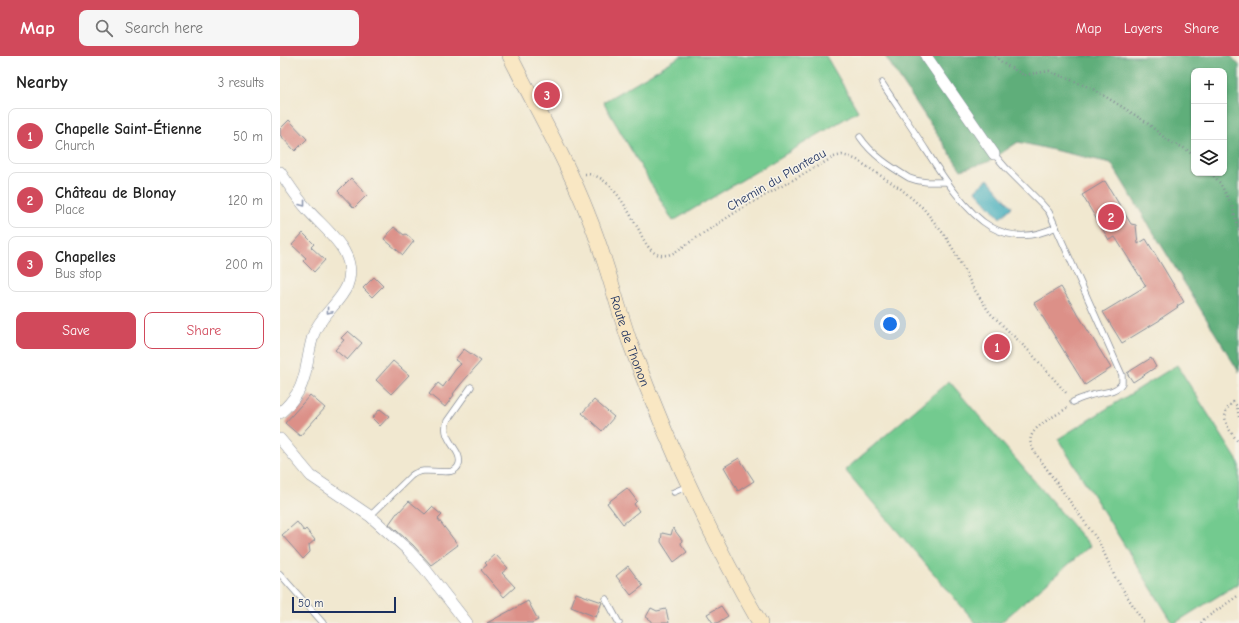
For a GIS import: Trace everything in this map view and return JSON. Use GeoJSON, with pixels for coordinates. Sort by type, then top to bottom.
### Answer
{"type":"FeatureCollection","features":[{"type":"Feature","properties":{"kind":"main road","name":"Route de Thonon"},"geometry":{"type":"LineString","coordinates":[[510,56],[580,196],[596,237],[640,369],[688,485],[722,554],[760,623]]}},
{"type":"Feature","properties":{"kind":"street"},"geometry":{"type":"LineString","coordinates":[[926,56],[994,154]]}},
{"type":"Feature","properties":{"kind":"street"},"geometry":{"type":"LineString","coordinates":[[280,172],[306,209],[338,242],[346,255],[350,271],[346,286],[316,329],[299,391],[280,413]]}},
{"type":"Feature","properties":{"kind":"street"},"geometry":{"type":"LineString","coordinates":[[280,439],[311,476],[370,516],[416,559],[467,623]]}},
{"type":"Feature","properties":{"kind":"lane"},"geometry":{"type":"LineString","coordinates":[[882,84],[947,182],[982,220],[991,227],[1012,235],[1035,235],[1056,227]]}},
{"type":"Feature","properties":{"kind":"lane"},"geometry":{"type":"LineString","coordinates":[[860,137],[876,155],[909,178],[921,181],[947,182]]}},
{"type":"Feature","properties":{"kind":"lane"},"geometry":{"type":"LineString","coordinates":[[994,154],[1046,208],[1056,227],[1123,379],[1122,383],[1117,388],[1073,402]]}},
{"type":"Feature","properties":{"kind":"lane"},"geometry":{"type":"LineString","coordinates":[[370,516],[417,472],[424,470],[450,472],[457,468],[460,462],[459,456],[445,432],[445,426],[471,387]]}},
{"type":"Feature","properties":{"kind":"lane"},"geometry":{"type":"LineString","coordinates":[[674,492],[688,485]]}},
{"type":"Feature","properties":{"kind":"lane"},"geometry":{"type":"LineString","coordinates":[[280,574],[324,623]]}},
{"type":"Feature","properties":{"kind":"lane"},"geometry":{"type":"LineString","coordinates":[[606,599],[619,623]]}},
{"type":"Feature","properties":{"kind":"path"},"geometry":{"type":"LineString","coordinates":[[995,56],[1004,64],[1024,75],[1049,71],[1093,89],[1146,122],[1167,140],[1186,149],[1191,153]]}},
{"type":"Feature","properties":{"kind":"path","name":"Chemin du Planteau"},"geometry":{"type":"LineString","coordinates":[[571,176],[591,174],[603,180],[615,192],[622,202],[652,251],[666,256],[675,252],[740,210],[834,157],[842,155],[850,156],[896,185],[923,208],[946,237],[974,289],[990,313],[1034,356],[1073,402]]}},
{"type":"Feature","properties":{"kind":"path"},"geometry":{"type":"LineString","coordinates":[[1213,176],[1220,184],[1232,205],[1239,230]]}},
{"type":"Feature","properties":{"kind":"path"},"geometry":{"type":"LineString","coordinates":[[1073,402],[1034,430],[1030,439],[1031,444],[1046,469],[1099,542],[1115,577],[1144,623]]}},
{"type":"Feature","properties":{"kind":"path"},"geometry":{"type":"LineString","coordinates":[[1239,417],[1236,406],[1233,402],[1225,414],[1226,424],[1239,443]]}},
{"type":"Feature","properties":{"kind":"path"},"geometry":{"type":"LineString","coordinates":[[1201,623],[1203,620],[1239,595]]}},
{"type":"Feature","properties":{"kind":"green space"},"geometry":{"type":"Polygon","coordinates":[[[681,56],[826,56],[858,111],[673,221],[603,102],[681,56]]]}},
{"type":"Feature","properties":{"kind":"green space"},"geometry":{"type":"Polygon","coordinates":[[[885,56],[1231,56],[1239,65],[1239,372],[1111,163],[1018,142],[988,162],[961,170],[885,56]]]}},
{"type":"Feature","properties":{"kind":"green space"},"geometry":{"type":"Polygon","coordinates":[[[1177,365],[1239,463],[1239,583],[1173,623],[1058,439],[1177,365]]]}},
{"type":"Feature","properties":{"kind":"green space"},"geometry":{"type":"Polygon","coordinates":[[[949,381],[1090,546],[1000,623],[976,623],[845,470],[949,381]]]}},
{"type":"Feature","properties":{"kind":"water"},"geometry":{"type":"Polygon","coordinates":[[[988,179],[1012,207],[1000,218],[975,190],[988,179]]]}},
{"type":"Feature","properties":{"kind":"building"},"geometry":{"type":"Polygon","coordinates":[[[289,120],[307,139],[295,151],[280,135],[280,129],[289,120]]]}},
{"type":"Feature","properties":{"kind":"building"},"geometry":{"type":"Polygon","coordinates":[[[351,178],[367,195],[354,208],[338,191],[351,178]]]}},
{"type":"Feature","properties":{"kind":"building"},"geometry":{"type":"Polygon","coordinates":[[[1105,181],[1131,224],[1136,225],[1138,244],[1146,239],[1184,302],[1160,320],[1122,343],[1103,312],[1146,286],[1115,237],[1109,240],[1082,195],[1105,181]]]}},
{"type":"Feature","properties":{"kind":"building"},"geometry":{"type":"Polygon","coordinates":[[[394,227],[414,241],[403,255],[384,239],[394,227]]]}},
{"type":"Feature","properties":{"kind":"building"},"geometry":{"type":"Polygon","coordinates":[[[303,233],[314,244],[311,247],[325,260],[314,272],[303,261],[306,258],[292,245],[303,233]]]}},
{"type":"Feature","properties":{"kind":"building"},"geometry":{"type":"Polygon","coordinates":[[[374,277],[383,286],[372,297],[363,288],[374,277]]]}},
{"type":"Feature","properties":{"kind":"building"},"geometry":{"type":"Polygon","coordinates":[[[1061,287],[1111,368],[1085,385],[1034,303],[1061,287]]]}},
{"type":"Feature","properties":{"kind":"building"},"geometry":{"type":"Polygon","coordinates":[[[348,331],[362,343],[347,360],[335,350],[344,340],[341,338],[348,331]]]}},
{"type":"Feature","properties":{"kind":"building"},"geometry":{"type":"Polygon","coordinates":[[[1000,335],[1006,355],[995,359],[989,338],[1000,335]]]}},
{"type":"Feature","properties":{"kind":"building"},"geometry":{"type":"Polygon","coordinates":[[[464,349],[481,361],[460,385],[445,407],[429,394],[438,383],[443,387],[461,364],[455,360],[464,349]]]}},
{"type":"Feature","properties":{"kind":"building"},"geometry":{"type":"Polygon","coordinates":[[[1151,358],[1156,367],[1133,382],[1127,373],[1151,358]]]}},
{"type":"Feature","properties":{"kind":"building"},"geometry":{"type":"Polygon","coordinates":[[[393,361],[409,375],[391,394],[376,380],[393,361]]]}},
{"type":"Feature","properties":{"kind":"building"},"geometry":{"type":"Polygon","coordinates":[[[310,395],[325,408],[300,436],[285,423],[310,395]]]}},
{"type":"Feature","properties":{"kind":"building"},"geometry":{"type":"Polygon","coordinates":[[[594,400],[614,417],[602,431],[582,413],[594,400]]]}},
{"type":"Feature","properties":{"kind":"building"},"geometry":{"type":"Polygon","coordinates":[[[380,409],[389,416],[380,426],[372,418],[380,409]]]}},
{"type":"Feature","properties":{"kind":"building"},"geometry":{"type":"Polygon","coordinates":[[[739,458],[754,481],[738,491],[724,467],[739,458]]]}},
{"type":"Feature","properties":{"kind":"building"},"geometry":{"type":"Polygon","coordinates":[[[627,488],[637,501],[634,504],[639,511],[623,524],[607,503],[627,488]]]}},
{"type":"Feature","properties":{"kind":"building"},"geometry":{"type":"Polygon","coordinates":[[[409,501],[425,514],[432,507],[442,515],[438,519],[458,545],[431,565],[413,545],[389,524],[409,501]]]}},
{"type":"Feature","properties":{"kind":"building"},"geometry":{"type":"Polygon","coordinates":[[[297,522],[304,531],[306,529],[315,540],[309,545],[310,552],[303,559],[282,535],[297,522]]]}},
{"type":"Feature","properties":{"kind":"building"},"geometry":{"type":"Polygon","coordinates":[[[673,528],[682,540],[681,544],[687,552],[674,562],[661,542],[662,533],[671,535],[673,528]]]}},
{"type":"Feature","properties":{"kind":"building"},"geometry":{"type":"Polygon","coordinates":[[[495,554],[508,568],[502,573],[515,587],[504,597],[481,570],[487,565],[485,563],[495,554]]]}},
{"type":"Feature","properties":{"kind":"building"},"geometry":{"type":"Polygon","coordinates":[[[628,566],[643,586],[631,595],[616,576],[628,566]]]}},
{"type":"Feature","properties":{"kind":"building"},"geometry":{"type":"Polygon","coordinates":[[[576,593],[602,602],[596,617],[571,607],[576,593]]]}},
{"type":"Feature","properties":{"kind":"building"},"geometry":{"type":"Polygon","coordinates":[[[528,601],[538,620],[532,623],[487,623],[528,601]]]}},
{"type":"Feature","properties":{"kind":"building"},"geometry":{"type":"Polygon","coordinates":[[[721,606],[728,616],[717,623],[713,623],[707,614],[721,606]]]}},
{"type":"Feature","properties":{"kind":"building"},"geometry":{"type":"Polygon","coordinates":[[[651,608],[657,611],[666,609],[669,623],[652,623],[652,621],[646,617],[651,608]]]}},
{"type":"Feature","properties":{"kind":"place","name":"Chapelles"},"geometry":{"type":"Point","coordinates":[547,95]}},
{"type":"Feature","properties":{"kind":"place","name":"Château de Blonay"},"geometry":{"type":"Point","coordinates":[1111,217]}},
{"type":"Feature","properties":{"kind":"place","name":"Chapelle Saint-Étienne"},"geometry":{"type":"Point","coordinates":[997,347]}}]}
